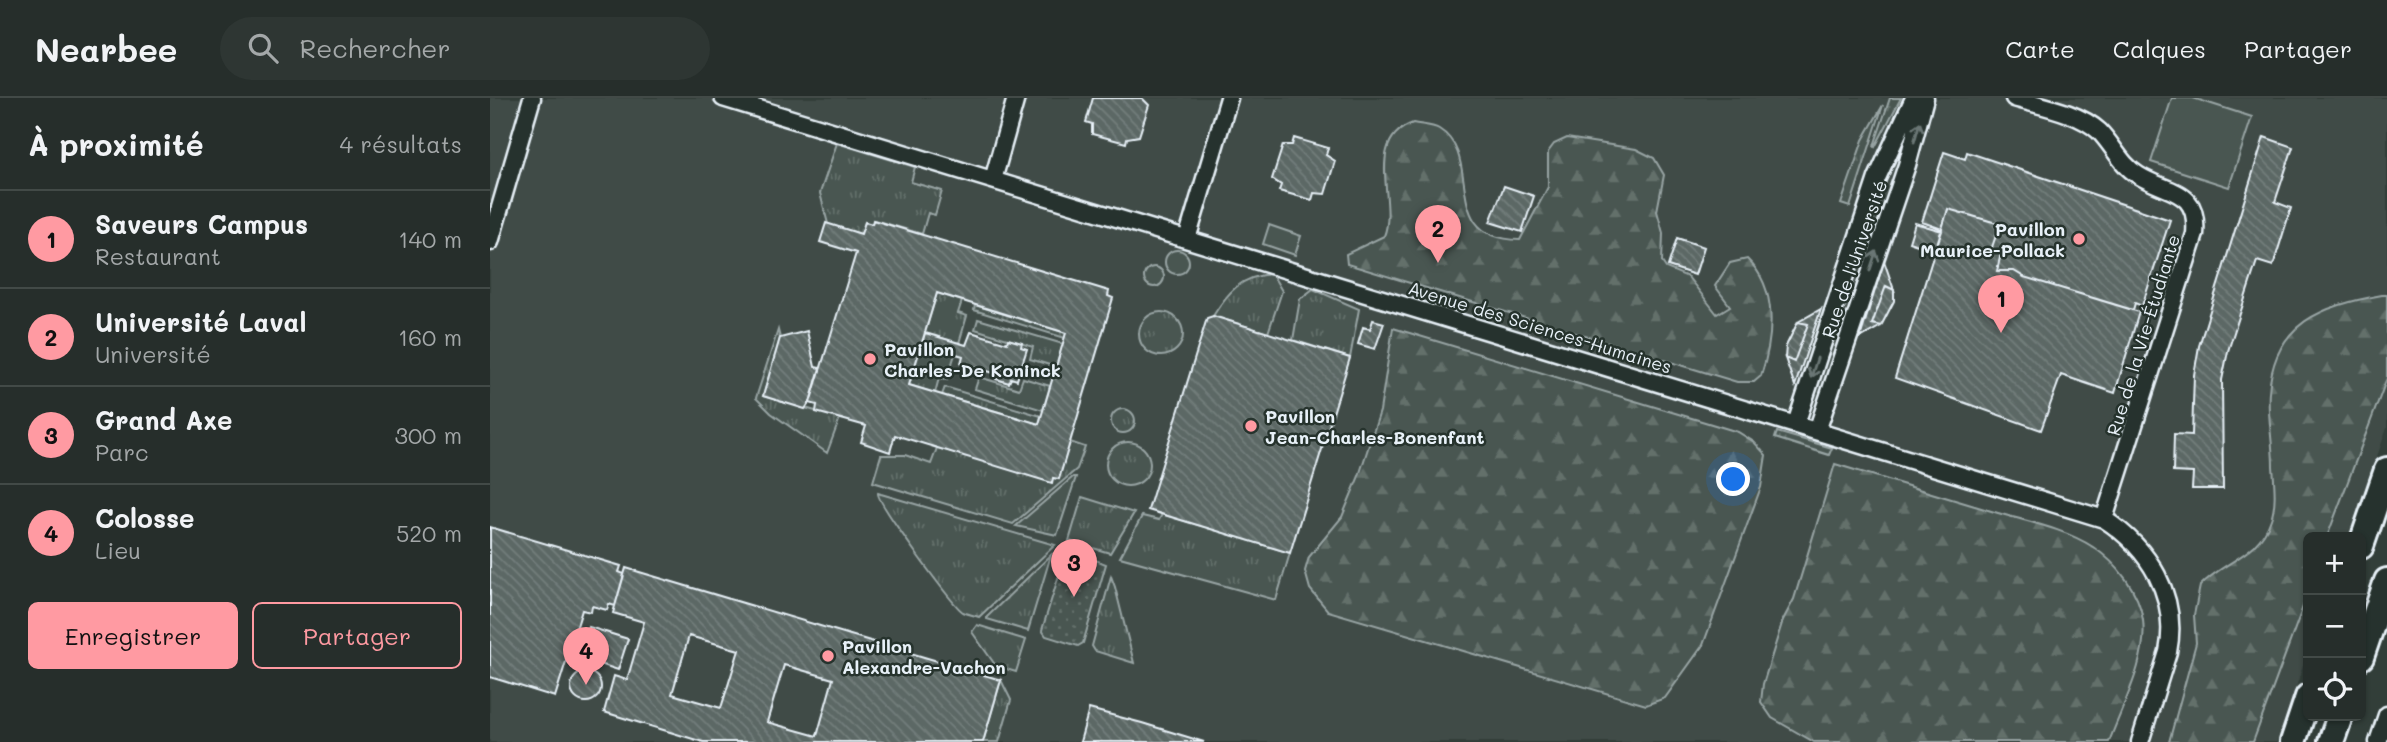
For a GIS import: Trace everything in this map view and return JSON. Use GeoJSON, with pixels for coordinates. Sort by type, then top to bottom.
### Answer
{"type":"FeatureCollection","features":[{"type":"Feature","properties":{"kind":"main road"},"geometry":{"type":"LineString","coordinates":[[2366,532],[2387,470]]}},
{"type":"Feature","properties":{"kind":"main road"},"geometry":{"type":"LineString","coordinates":[[2366,642],[2387,581]]}},
{"type":"Feature","properties":{"kind":"main road"},"geometry":{"type":"LineString","coordinates":[[2285,742],[2303,709]]}},
{"type":"Feature","properties":{"kind":"main road"},"geometry":{"type":"LineString","coordinates":[[2293,742],[2303,713]]}},
{"type":"Feature","properties":{"kind":"main road"},"geometry":{"type":"LineString","coordinates":[[2331,742],[2338,721]]}},
{"type":"Feature","properties":{"kind":"street"},"geometry":{"type":"LineString","coordinates":[[490,242],[532,98]]}},
{"type":"Feature","properties":{"kind":"street","name":"Avenue des Sciences-Humaines"},"geometry":{"type":"LineString","coordinates":[[723,98],[2104,519],[2136,544],[2158,576],[2168,601],[2171,637],[2140,742]]}},
{"type":"Feature","properties":{"kind":"street"},"geometry":{"type":"LineString","coordinates":[[993,180],[1016,98]]}},
{"type":"Feature","properties":{"kind":"street"},"geometry":{"type":"LineString","coordinates":[[1187,239],[1229,98]]}},
{"type":"Feature","properties":{"kind":"street","name":"Rue de l'Université"},"geometry":{"type":"LineString","coordinates":[[1796,424],[1877,178],[1914,98]]}},
{"type":"Feature","properties":{"kind":"street","name":"Rue de l'Université"},"geometry":{"type":"LineString","coordinates":[[1817,431],[1906,165],[1925,98]]}},
{"type":"Feature","properties":{"kind":"street","name":"Rue de la Vie-Étudiante"},"geometry":{"type":"LineString","coordinates":[[2014,98],[2092,125],[2127,166],[2138,175],[2182,195],[2194,212],[2195,234],[2104,519]]}},
{"type":"Feature","properties":{"kind":"street"},"geometry":{"type":"LineString","coordinates":[[2378,742],[2387,715]]}},
{"type":"Feature","properties":{"kind":"shaded area"},"geometry":{"type":"Polygon","coordinates":[[[490,98],[2387,98],[2387,428],[2351,532],[2303,532],[2303,666],[2278,742],[490,742],[490,98]]]}},
{"type":"Feature","properties":{"kind":"green space"},"geometry":{"type":"Polygon","coordinates":[[[1890,98],[1901,98],[1875,147],[1874,146],[1890,98]]]}},
{"type":"Feature","properties":{"kind":"green space"},"geometry":{"type":"Polygon","coordinates":[[[2172,98],[2193,98],[2252,117],[2229,187],[2151,162],[2172,98]]]}},
{"type":"Feature","properties":{"kind":"green space"},"geometry":{"type":"Polygon","coordinates":[[[1883,105],[1850,207],[1841,204],[1863,140],[1883,105]]]}},
{"type":"Feature","properties":{"kind":"green space"},"geometry":{"type":"Polygon","coordinates":[[[1413,123],[1439,129],[1452,142],[1459,158],[1470,212],[1479,226],[1495,236],[1520,240],[1548,187],[1548,152],[1554,144],[1567,138],[1636,149],[1654,158],[1664,175],[1657,211],[1663,233],[1662,262],[1666,268],[1688,277],[1717,314],[1730,306],[1715,286],[1730,263],[1747,259],[1764,285],[1769,299],[1770,331],[1761,376],[1754,382],[1737,382],[1347,264],[1346,254],[1384,236],[1387,222],[1385,174],[1389,143],[1398,132],[1413,123]]]}},
{"type":"Feature","properties":{"kind":"green space"},"geometry":{"type":"Polygon","coordinates":[[[837,143],[915,167],[911,182],[942,191],[935,215],[928,213],[922,234],[874,220],[872,224],[865,222],[861,234],[828,224],[820,193],[837,143]]]}},
{"type":"Feature","properties":{"kind":"green space"},"geometry":{"type":"Polygon","coordinates":[[[1269,225],[1301,236],[1295,255],[1263,244],[1269,225]]]}},
{"type":"Feature","properties":{"kind":"green space"},"geometry":{"type":"Polygon","coordinates":[[[1177,250],[1188,257],[1189,262],[1182,273],[1177,274],[1166,267],[1165,262],[1172,251],[1177,250]]]}},
{"type":"Feature","properties":{"kind":"green space"},"geometry":{"type":"Polygon","coordinates":[[[1150,267],[1158,267],[1164,277],[1158,287],[1150,287],[1144,281],[1144,273],[1150,267]]]}},
{"type":"Feature","properties":{"kind":"green space"},"geometry":{"type":"Polygon","coordinates":[[[1272,274],[1282,291],[1268,333],[1213,316],[1236,287],[1252,278],[1272,274]]]}},
{"type":"Feature","properties":{"kind":"green space"},"geometry":{"type":"Polygon","coordinates":[[[1313,289],[1359,309],[1350,358],[1293,340],[1300,299],[1313,289]]]}},
{"type":"Feature","properties":{"kind":"green space"},"geometry":{"type":"Polygon","coordinates":[[[937,293],[962,301],[958,313],[967,316],[959,343],[925,333],[937,293]]]}},
{"type":"Feature","properties":{"kind":"green space"},"geometry":{"type":"Polygon","coordinates":[[[2387,295],[2387,378],[2329,532],[2303,532],[2303,607],[2253,742],[2169,742],[2196,643],[2194,615],[2200,586],[2258,542],[2273,513],[2275,499],[2269,392],[2280,349],[2291,333],[2305,321],[2321,312],[2360,299],[2387,295]]]}},
{"type":"Feature","properties":{"kind":"green space"},"geometry":{"type":"Polygon","coordinates":[[[975,305],[1066,333],[1065,338],[974,310],[975,305]]]}},
{"type":"Feature","properties":{"kind":"green space"},"geometry":{"type":"Polygon","coordinates":[[[1161,312],[1176,319],[1183,334],[1176,349],[1161,356],[1146,349],[1139,334],[1146,319],[1161,312]]]}},
{"type":"Feature","properties":{"kind":"green space"},"geometry":{"type":"Polygon","coordinates":[[[978,319],[1063,344],[1056,367],[1030,359],[1033,347],[975,329],[978,319]]]}},
{"type":"Feature","properties":{"kind":"green space"},"geometry":{"type":"Polygon","coordinates":[[[1393,328],[1738,432],[1754,442],[1766,455],[1761,487],[1703,645],[1665,698],[1646,705],[1328,611],[1310,589],[1305,571],[1309,557],[1342,517],[1359,476],[1380,411],[1393,328]]]}},
{"type":"Feature","properties":{"kind":"green space"},"geometry":{"type":"Polygon","coordinates":[[[778,330],[780,338],[763,396],[840,418],[827,453],[771,413],[756,398],[778,330]]]}},
{"type":"Feature","properties":{"kind":"green space"},"geometry":{"type":"Polygon","coordinates":[[[922,344],[955,354],[947,380],[939,378],[935,393],[909,385],[922,344]]]}},
{"type":"Feature","properties":{"kind":"green space"},"geometry":{"type":"Polygon","coordinates":[[[979,377],[1019,389],[1023,378],[1050,386],[1043,410],[975,389],[979,377]]]}},
{"type":"Feature","properties":{"kind":"green space"},"geometry":{"type":"Polygon","coordinates":[[[945,387],[1041,416],[1039,424],[942,395],[945,387]]]}},
{"type":"Feature","properties":{"kind":"green space"},"geometry":{"type":"Polygon","coordinates":[[[1123,409],[1134,416],[1135,421],[1128,432],[1123,433],[1112,426],[1111,421],[1118,410],[1123,409]]]}},
{"type":"Feature","properties":{"kind":"green space"},"geometry":{"type":"Polygon","coordinates":[[[1777,432],[1832,448],[1829,455],[1775,438],[1777,432]]]}},
{"type":"Feature","properties":{"kind":"green space"},"geometry":{"type":"Polygon","coordinates":[[[1070,442],[1085,447],[1077,469],[1013,524],[873,482],[881,455],[905,455],[931,464],[937,448],[1058,479],[1070,442]]]}},
{"type":"Feature","properties":{"kind":"green space"},"geometry":{"type":"Polygon","coordinates":[[[1128,442],[1143,449],[1150,464],[1143,479],[1128,486],[1113,479],[1106,464],[1113,449],[1128,442]]]}},
{"type":"Feature","properties":{"kind":"green space"},"geometry":{"type":"Polygon","coordinates":[[[1835,464],[2059,531],[2093,547],[2118,569],[2132,588],[2141,609],[2144,635],[2138,667],[2109,742],[1814,742],[1772,718],[1761,702],[1763,684],[1783,620],[1794,599],[1835,464]]]}},
{"type":"Feature","properties":{"kind":"green space"},"geometry":{"type":"Polygon","coordinates":[[[1076,477],[1057,535],[1016,526],[1076,477]]]}},
{"type":"Feature","properties":{"kind":"green space"},"geometry":{"type":"Polygon","coordinates":[[[878,493],[1055,545],[979,617],[963,612],[945,592],[889,514],[878,493]]]}},
{"type":"Feature","properties":{"kind":"green space"},"geometry":{"type":"Polygon","coordinates":[[[1082,497],[1134,513],[1110,553],[1069,541],[1082,497]]]}},
{"type":"Feature","properties":{"kind":"green space"},"geometry":{"type":"Polygon","coordinates":[[[1162,514],[1290,553],[1276,600],[1120,557],[1142,516],[1159,520],[1162,514]]]}},
{"type":"Feature","properties":{"kind":"green space"},"geometry":{"type":"Polygon","coordinates":[[[1067,549],[1106,564],[1083,643],[1078,646],[1046,636],[1042,630],[1067,549]]]}},
{"type":"Feature","properties":{"kind":"green space"},"geometry":{"type":"Polygon","coordinates":[[[1051,555],[1028,631],[987,619],[987,617],[1051,555]]]}},
{"type":"Feature","properties":{"kind":"green space"},"geometry":{"type":"Polygon","coordinates":[[[1111,576],[1134,663],[1095,651],[1092,646],[1111,576]]]}},
{"type":"Feature","properties":{"kind":"green space"},"geometry":{"type":"Polygon","coordinates":[[[977,625],[1026,640],[1016,672],[996,666],[972,632],[977,625]]]}},
{"type":"Feature","properties":{"kind":"green space"},"geometry":{"type":"Polygon","coordinates":[[[1001,680],[1011,700],[999,742],[983,742],[1001,680]]]}},
{"type":"Feature","properties":{"kind":"building"},"geometry":{"type":"Polygon","coordinates":[[[1093,98],[1142,98],[1149,105],[1139,136],[1127,138],[1126,143],[1092,134],[1092,124],[1086,122],[1093,98]]]}},
{"type":"Feature","properties":{"kind":"building"},"geometry":{"type":"Polygon","coordinates":[[[2264,137],[2293,147],[2275,202],[2291,208],[2273,266],[2257,261],[2228,351],[2222,380],[2223,489],[2192,489],[2193,473],[2173,472],[2174,434],[2192,435],[2194,375],[2199,346],[2264,137]]]}},
{"type":"Feature","properties":{"kind":"building"},"geometry":{"type":"Polygon","coordinates":[[[1294,138],[1328,148],[1326,155],[1335,161],[1325,194],[1314,193],[1312,200],[1279,191],[1281,185],[1272,179],[1283,145],[1292,145],[1294,138]]]}},
{"type":"Feature","properties":{"kind":"building","name":"Pavillon Maurice-Pollack"},"geometry":{"type":"Polygon","coordinates":[[[1944,152],[1965,159],[1967,152],[2170,220],[2142,306],[2135,303],[2133,310],[2024,277],[2014,271],[1997,271],[2001,253],[1991,250],[2000,224],[1948,209],[1942,229],[1922,222],[1944,152]]]}},
{"type":"Feature","properties":{"kind":"building"},"geometry":{"type":"Polygon","coordinates":[[[1504,186],[1534,196],[1522,232],[1490,222],[1504,186]]]}},
{"type":"Feature","properties":{"kind":"building"},"geometry":{"type":"Polygon","coordinates":[[[1948,209],[2000,224],[1991,250],[2001,253],[1997,271],[2014,271],[2024,277],[2139,312],[2115,393],[2061,375],[2041,430],[1895,378],[1948,209]]]}},
{"type":"Feature","properties":{"kind":"building","name":"Pavillon Charles-De Koninck"},"geometry":{"type":"Polygon","coordinates":[[[873,220],[1109,291],[1108,296],[1113,298],[1059,479],[1053,478],[1052,483],[895,435],[890,452],[861,442],[866,426],[816,412],[817,405],[810,403],[856,253],[820,242],[826,223],[861,234],[865,222],[872,224],[873,220]],[[937,293],[909,385],[1039,424],[1066,333],[937,293]]]}},
{"type":"Feature","properties":{"kind":"building"},"geometry":{"type":"Polygon","coordinates":[[[1915,223],[1942,231],[1935,251],[1909,242],[1915,223]]]}},
{"type":"Feature","properties":{"kind":"building"},"geometry":{"type":"Polygon","coordinates":[[[1677,238],[1704,247],[1695,275],[1668,266],[1677,238]]]}},
{"type":"Feature","properties":{"kind":"building"},"geometry":{"type":"Polygon","coordinates":[[[1884,261],[1894,290],[1886,286],[1872,324],[1881,326],[1860,338],[1884,261]]]}},
{"type":"Feature","properties":{"kind":"building"},"geometry":{"type":"Polygon","coordinates":[[[1886,286],[1894,290],[1894,301],[1881,326],[1872,324],[1886,286]]]}},
{"type":"Feature","properties":{"kind":"building"},"geometry":{"type":"Polygon","coordinates":[[[1821,309],[1795,386],[1785,358],[1794,362],[1808,324],[1798,322],[1821,309]]]}},
{"type":"Feature","properties":{"kind":"building","name":"Pavillon Jean-Charles-Bonenfant"},"geometry":{"type":"Polygon","coordinates":[[[1213,316],[1350,358],[1290,553],[1148,510],[1207,318],[1213,316]]]}},
{"type":"Feature","properties":{"kind":"building"},"geometry":{"type":"Polygon","coordinates":[[[1373,320],[1384,323],[1375,349],[1358,344],[1363,327],[1370,329],[1373,320]]]}},
{"type":"Feature","properties":{"kind":"building"},"geometry":{"type":"Polygon","coordinates":[[[1798,322],[1808,324],[1794,362],[1785,358],[1786,346],[1798,322]]]}},
{"type":"Feature","properties":{"kind":"building"},"geometry":{"type":"Polygon","coordinates":[[[807,331],[815,367],[820,368],[810,402],[805,409],[763,396],[780,338],[807,331]]]}},
{"type":"Feature","properties":{"kind":"building"},"geometry":{"type":"Polygon","coordinates":[[[971,332],[1007,343],[1008,339],[1022,343],[1021,347],[1027,349],[1017,380],[1011,378],[1009,383],[996,379],[997,374],[961,363],[963,356],[922,344],[925,333],[966,345],[971,332]]]}},
{"type":"Feature","properties":{"kind":"building"},"geometry":{"type":"Polygon","coordinates":[[[490,527],[621,566],[619,572],[624,574],[615,606],[609,604],[607,610],[592,606],[591,612],[582,610],[555,697],[490,677],[490,527]]]}},
{"type":"Feature","properties":{"kind":"building","name":"Pavillon Alexandre-Vachon"},"geometry":{"type":"Polygon","coordinates":[[[626,568],[1001,680],[983,742],[703,742],[604,712],[614,676],[627,680],[644,622],[613,613],[626,568]],[[689,636],[672,694],[721,708],[739,650],[689,636]],[[784,665],[767,722],[817,736],[833,679],[784,665]]]}},
{"type":"Feature","properties":{"kind":"building"},"geometry":{"type":"Polygon","coordinates":[[[589,627],[628,639],[618,670],[579,657],[589,627]]]}},
{"type":"Feature","properties":{"kind":"building"},"geometry":{"type":"Polygon","coordinates":[[[586,672],[592,673],[600,681],[600,693],[592,701],[586,702],[580,701],[572,693],[571,687],[572,681],[580,673],[586,672]]]}},
{"type":"Feature","properties":{"kind":"building"},"geometry":{"type":"Polygon","coordinates":[[[1089,709],[1142,723],[1204,742],[1080,742],[1089,709]]]}},
{"type":"Feature","properties":{"kind":"place","name":"Pavillon Maurice-Pollack"},"geometry":{"type":"Point","coordinates":[2079,239]}},
{"type":"Feature","properties":{"kind":"place","name":"Université Laval"},"geometry":{"type":"Point","coordinates":[1438,263]}},
{"type":"Feature","properties":{"kind":"place","name":"Saveurs Campus"},"geometry":{"type":"Point","coordinates":[2001,333]}},
{"type":"Feature","properties":{"kind":"place","name":"Pavillon Charles-De Koninck"},"geometry":{"type":"Point","coordinates":[870,359]}},
{"type":"Feature","properties":{"kind":"place","name":"Pavillon Jean-Charles-Bonenfant"},"geometry":{"type":"Point","coordinates":[1251,426]}},
{"type":"Feature","properties":{"kind":"place","name":"Grand Axe"},"geometry":{"type":"Point","coordinates":[1074,597]}},
{"type":"Feature","properties":{"kind":"place","name":"Pavillon Alexandre-Vachon"},"geometry":{"type":"Point","coordinates":[828,656]}},
{"type":"Feature","properties":{"kind":"place","name":"Colosse"},"geometry":{"type":"Point","coordinates":[586,685]}}]}
